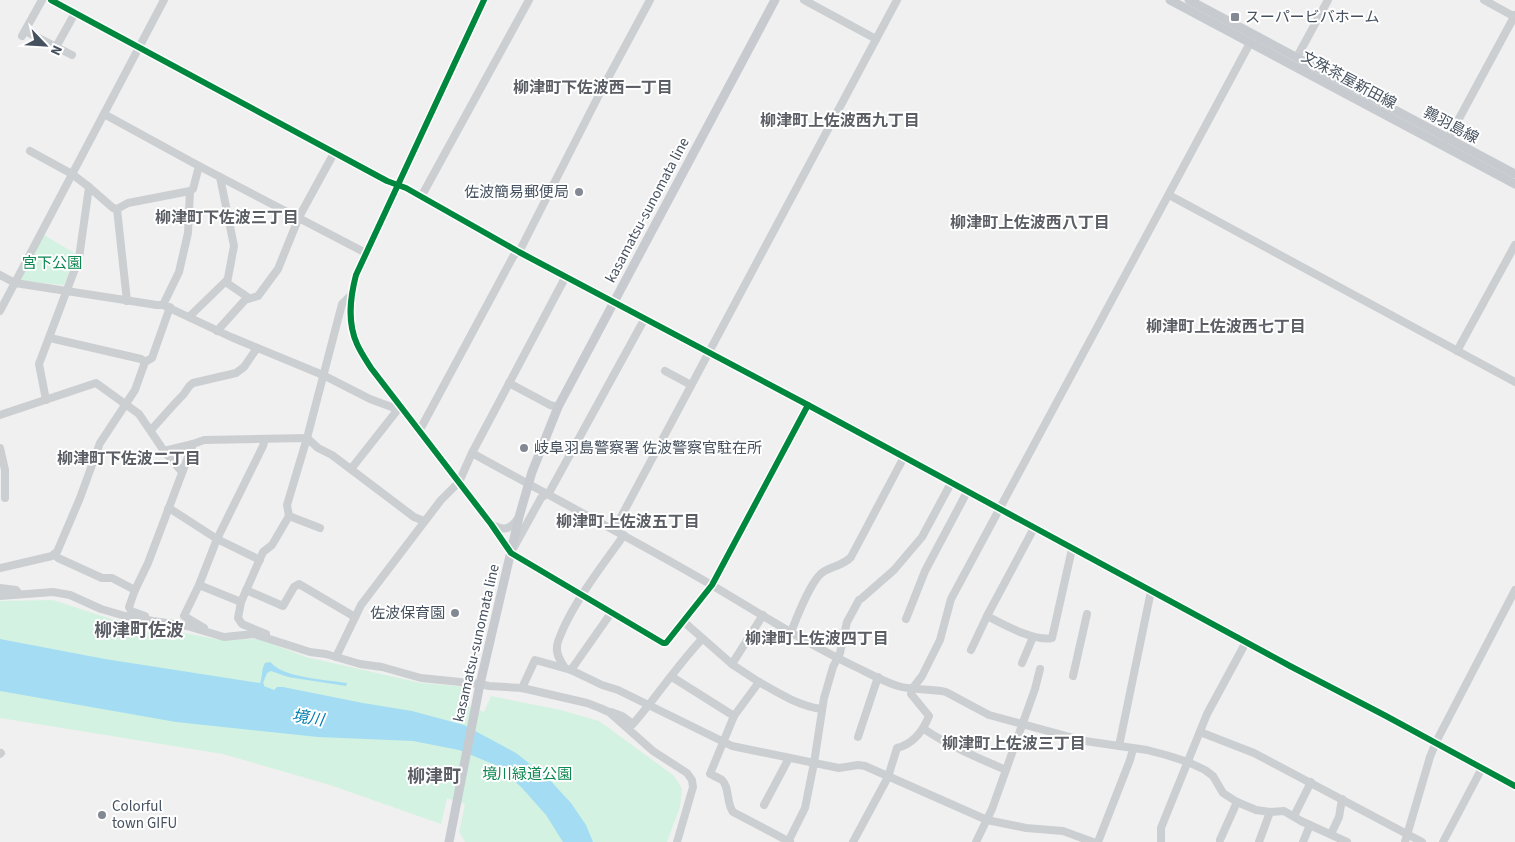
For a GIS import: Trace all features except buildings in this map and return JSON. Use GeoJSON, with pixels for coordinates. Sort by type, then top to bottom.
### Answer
{"type":"FeatureCollection","features":[{"type":"Feature","properties":{"kind":"main road","name":"kasamatsu-sunomata line"},"geometry":{"type":"LineString","coordinates":[[450,837],[480,684],[528,484],[558,407],[775,0]]}},
{"type":"Feature","properties":{"kind":"main road","name":"文殊茶屋新田線"},"geometry":{"type":"LineString","coordinates":[[1170,0],[1515,184]]}},
{"type":"Feature","properties":{"kind":"main road","name":"鶉羽島線"},"geometry":{"type":"LineString","coordinates":[[1189,0],[1515,174]]}},
{"type":"Feature","properties":{"kind":"street"},"geometry":{"type":"LineString","coordinates":[[42,0],[24,33],[72,55]]}},
{"type":"Feature","properties":{"kind":"street"},"geometry":{"type":"LineString","coordinates":[[51,0],[1515,786]]}},
{"type":"Feature","properties":{"kind":"street"},"geometry":{"type":"LineString","coordinates":[[0,311],[164,0]]}},
{"type":"Feature","properties":{"kind":"street"},"geometry":{"type":"LineString","coordinates":[[484,0],[356,275],[350,295],[350,317],[356,343],[371,368],[399,408],[492,524],[510,553],[666,643],[712,585],[808,405]]}},
{"type":"Feature","properties":{"kind":"street"},"geometry":{"type":"LineString","coordinates":[[421,197],[529,0]]}},
{"type":"Feature","properties":{"kind":"street"},"geometry":{"type":"LineString","coordinates":[[418,430],[422,426],[514,255],[519,252],[650,0]]}},
{"type":"Feature","properties":{"kind":"street"},"geometry":{"type":"LineString","coordinates":[[804,0],[876,39]]}},
{"type":"Feature","properties":{"kind":"street"},"geometry":{"type":"LineString","coordinates":[[614,530],[897,0]]}},
{"type":"Feature","properties":{"kind":"street"},"geometry":{"type":"LineString","coordinates":[[1297,57],[1328,0]]}},
{"type":"Feature","properties":{"kind":"street"},"geometry":{"type":"LineString","coordinates":[[1448,139],[1515,16],[1484,0]]}},
{"type":"Feature","properties":{"kind":"street"},"geometry":{"type":"LineString","coordinates":[[56,47],[75,13]]}},
{"type":"Feature","properties":{"kind":"street"},"geometry":{"type":"LineString","coordinates":[[853,842],[888,777],[897,748],[907,746],[924,729],[930,716],[911,694],[940,640],[951,599],[1250,43]]}},
{"type":"Feature","properties":{"kind":"street"},"geometry":{"type":"LineString","coordinates":[[104,114],[366,253]]}},
{"type":"Feature","properties":{"kind":"street"},"geometry":{"type":"LineString","coordinates":[[30,151],[72,174],[113,208],[117,209]]}},
{"type":"Feature","properties":{"kind":"street"},"geometry":{"type":"LineString","coordinates":[[217,331],[245,300],[258,296],[278,269],[299,217],[334,152]]}},
{"type":"Feature","properties":{"kind":"street"},"geometry":{"type":"LineString","coordinates":[[117,209],[128,203],[194,189],[200,166]]}},
{"type":"Feature","properties":{"kind":"street"},"geometry":{"type":"LineString","coordinates":[[220,177],[234,246],[227,282],[249,298]]}},
{"type":"Feature","properties":{"kind":"street"},"geometry":{"type":"LineString","coordinates":[[46,400],[39,364],[79,258],[89,187]]}},
{"type":"Feature","properties":{"kind":"street"},"geometry":{"type":"LineString","coordinates":[[0,568],[57,552],[80,498],[100,443],[135,390],[145,362],[152,358],[166,306],[179,272],[188,233],[190,191]]}},
{"type":"Feature","properties":{"kind":"street"},"geometry":{"type":"LineString","coordinates":[[1169,195],[1515,382]]}},
{"type":"Feature","properties":{"kind":"street"},"geometry":{"type":"LineString","coordinates":[[117,209],[127,301]]}},
{"type":"Feature","properties":{"kind":"street"},"geometry":{"type":"LineString","coordinates":[[1457,351],[1515,246]]}},
{"type":"Feature","properties":{"kind":"street"},"geometry":{"type":"LineString","coordinates":[[0,275],[15,283],[166,306],[217,331],[323,375],[370,399],[399,408]]}},
{"type":"Feature","properties":{"kind":"street"},"geometry":{"type":"LineString","coordinates":[[336,657],[361,605],[377,582],[441,500],[459,482],[566,276]]}},
{"type":"Feature","properties":{"kind":"street"},"geometry":{"type":"LineString","coordinates":[[189,317],[228,280]]}},
{"type":"Feature","properties":{"kind":"street"},"geometry":{"type":"LineString","coordinates":[[270,640],[265,633],[242,624],[238,618],[241,602],[263,552],[272,545],[289,516],[287,505],[307,438],[342,304],[350,295]]}},
{"type":"Feature","properties":{"kind":"street"},"geometry":{"type":"LineString","coordinates":[[510,553],[541,498],[550,491],[645,318]]}},
{"type":"Feature","properties":{"kind":"street"},"geometry":{"type":"LineString","coordinates":[[50,338],[141,359],[145,362]]}},
{"type":"Feature","properties":{"kind":"street"},"geometry":{"type":"LineString","coordinates":[[150,430],[185,392],[188,386],[193,383],[236,373],[244,367],[257,348]]}},
{"type":"Feature","properties":{"kind":"street"},"geometry":{"type":"LineString","coordinates":[[665,371],[691,386]]}},
{"type":"Feature","properties":{"kind":"street"},"geometry":{"type":"LineString","coordinates":[[509,383],[550,405],[558,407]]}},
{"type":"Feature","properties":{"kind":"street"},"geometry":{"type":"LineString","coordinates":[[0,415],[96,384],[139,414],[164,451],[182,472]]}},
{"type":"Feature","properties":{"kind":"street"},"geometry":{"type":"LineString","coordinates":[[351,468],[399,408]]}},
{"type":"Feature","properties":{"kind":"street"},"geometry":{"type":"LineString","coordinates":[[164,451],[204,440],[307,438],[318,448],[351,468],[414,517],[424,521]]}},
{"type":"Feature","properties":{"kind":"street"},"geometry":{"type":"LineString","coordinates":[[206,633],[206,629],[184,616],[199,585],[217,539],[265,439]]}},
{"type":"Feature","properties":{"kind":"street"},"geometry":{"type":"LineString","coordinates":[[153,622],[154,619],[129,607],[148,563],[193,444]]}},
{"type":"Feature","properties":{"kind":"street"},"geometry":{"type":"LineString","coordinates":[[0,448],[5,470],[4,498]]}},
{"type":"Feature","properties":{"kind":"street"},"geometry":{"type":"LineString","coordinates":[[472,454],[614,530],[837,658],[898,686],[912,689],[939,690],[989,715],[1085,741],[1147,750],[1188,762],[1213,776],[1223,793],[1237,802],[1256,810],[1284,811],[1348,842]]}},
{"type":"Feature","properties":{"kind":"street"},"geometry":{"type":"LineString","coordinates":[[791,632],[803,602],[818,576],[852,557],[904,457]]}},
{"type":"Feature","properties":{"kind":"street"},"geometry":{"type":"LineString","coordinates":[[759,682],[734,716],[710,774],[720,779],[726,785],[731,809],[789,842],[805,808],[822,709],[833,667],[840,653],[853,609],[860,599],[894,570],[922,537],[951,483]]}},
{"type":"Feature","properties":{"kind":"street"},"geometry":{"type":"LineString","coordinates":[[906,619],[925,571],[967,492]]}},
{"type":"Feature","properties":{"kind":"street"},"geometry":{"type":"LineString","coordinates":[[168,509],[217,539],[260,560]]}},
{"type":"Feature","properties":{"kind":"street"},"geometry":{"type":"LineString","coordinates":[[289,516],[320,528]]}},
{"type":"Feature","properties":{"kind":"street"},"geometry":{"type":"LineString","coordinates":[[492,524],[500,529],[505,528],[512,526],[519,517]]}},
{"type":"Feature","properties":{"kind":"street"},"geometry":{"type":"LineString","coordinates":[[971,650],[1034,528]]}},
{"type":"Feature","properties":{"kind":"street"},"geometry":{"type":"LineString","coordinates":[[568,669],[559,658],[556,650],[558,642],[581,595],[624,536]]}},
{"type":"Feature","properties":{"kind":"street"},"geometry":{"type":"LineString","coordinates":[[987,616],[1033,637],[1052,638],[1072,549]]}},
{"type":"Feature","properties":{"kind":"street"},"geometry":{"type":"LineString","coordinates":[[54,554],[58,558],[102,578],[112,578],[136,590]]}},
{"type":"Feature","properties":{"kind":"street"},"geometry":{"type":"LineString","coordinates":[[246,590],[283,606],[294,588],[299,584],[355,616]]}},
{"type":"Feature","properties":{"kind":"street"},"geometry":{"type":"LineString","coordinates":[[199,585],[241,602]]}},
{"type":"Feature","properties":{"kind":"street"},"geometry":{"type":"LineString","coordinates":[[0,588],[16,590],[19,594]]}},
{"type":"Feature","properties":{"kind":"street"},"geometry":{"type":"LineString","coordinates":[[1406,838],[1436,742],[1515,590]]}},
{"type":"Feature","properties":{"kind":"street"},"geometry":{"type":"LineString","coordinates":[[1119,746],[1151,591]]}},
{"type":"Feature","properties":{"kind":"street"},"geometry":{"type":"LineString","coordinates":[[0,596],[53,592],[70,595],[101,609],[153,622],[187,626],[224,637],[254,634],[310,652],[360,664],[382,666],[421,678],[522,688],[587,703],[622,716],[634,724],[672,677],[685,657],[702,639]]}},
{"type":"Feature","properties":{"kind":"street"},"geometry":{"type":"LineString","coordinates":[[568,669],[611,612]]}},
{"type":"Feature","properties":{"kind":"street"},"geometry":{"type":"LineString","coordinates":[[1073,676],[1087,614]]}},
{"type":"Feature","properties":{"kind":"street"},"geometry":{"type":"LineString","coordinates":[[732,664],[763,615]]}},
{"type":"Feature","properties":{"kind":"street"},"geometry":{"type":"LineString","coordinates":[[684,622],[732,664],[759,682],[782,695],[812,708],[822,709]]}},
{"type":"Feature","properties":{"kind":"street"},"geometry":{"type":"LineString","coordinates":[[1022,663],[1033,637]]}},
{"type":"Feature","properties":{"kind":"street"},"geometry":{"type":"LineString","coordinates":[[1161,842],[1161,828],[1164,818],[1207,714],[1246,642]]}},
{"type":"Feature","properties":{"kind":"street"},"geometry":{"type":"LineString","coordinates":[[522,688],[534,660],[568,669],[602,685],[618,690],[732,746],[838,768],[858,765],[865,766],[987,820],[1026,828],[1063,831],[1093,842]]}},
{"type":"Feature","properties":{"kind":"street"},"geometry":{"type":"LineString","coordinates":[[976,842],[987,820],[1006,770],[1040,669]]}},
{"type":"Feature","properties":{"kind":"street"},"geometry":{"type":"LineString","coordinates":[[672,677],[734,716]]}},
{"type":"Feature","properties":{"kind":"street"},"geometry":{"type":"LineString","coordinates":[[858,737],[878,677]]}},
{"type":"Feature","properties":{"kind":"street"},"geometry":{"type":"LineString","coordinates":[[609,712],[653,751],[686,773],[692,780],[694,787],[677,842]]}},
{"type":"Feature","properties":{"kind":"street"},"geometry":{"type":"LineString","coordinates":[[924,729],[969,754],[1006,770]]}},
{"type":"Feature","properties":{"kind":"street"},"geometry":{"type":"LineString","coordinates":[[1200,732],[1254,753],[1342,799],[1406,838],[1422,842]]}},
{"type":"Feature","properties":{"kind":"street"},"geometry":{"type":"LineString","coordinates":[[1098,842],[1133,749]]}},
{"type":"Feature","properties":{"kind":"street"},"geometry":{"type":"LineString","coordinates":[[764,805],[789,758]]}},
{"type":"Feature","properties":{"kind":"street"},"geometry":{"type":"LineString","coordinates":[[1443,842],[1482,768]]}},
{"type":"Feature","properties":{"kind":"street"},"geometry":{"type":"LineString","coordinates":[[1294,816],[1311,782]]}},
{"type":"Feature","properties":{"kind":"street"},"geometry":{"type":"LineString","coordinates":[[1331,834],[1339,817],[1342,799]]}},
{"type":"Feature","properties":{"kind":"street"},"geometry":{"type":"LineString","coordinates":[[1220,840],[1237,802]]}},
{"type":"Feature","properties":{"kind":"street"},"geometry":{"type":"LineString","coordinates":[[1260,842],[1270,812]]}},
{"type":"Feature","properties":{"kind":"street"},"geometry":{"type":"LineString","coordinates":[[1302,842],[1310,825]]}},
{"type":"Feature","properties":{"kind":"green space","name":"宮下公園"},"geometry":{"type":"Polygon","coordinates":[[[44,235],[76,254],[64,285],[20,281],[44,235]]]}},
{"type":"Feature","properties":{"kind":"green space","name":"境川緑道公園"},"geometry":{"type":"Polygon","coordinates":[[[53,600],[111,619],[221,640],[259,639],[306,657],[421,683],[467,687],[468,706],[484,712],[491,696],[561,710],[599,721],[673,775],[682,788],[680,807],[667,842],[465,842],[459,832],[465,804],[447,798],[441,824],[330,785],[223,754],[0,718],[0,601],[53,600]]]}},
{"type":"Feature","properties":{"kind":"water","name":"境川"},"geometry":{"type":"Polygon","coordinates":[[[0,639],[105,659],[260,683],[264,665],[270,662],[275,667],[291,674],[347,683],[346,686],[288,677],[271,671],[267,673],[263,683],[264,686],[274,690],[277,687],[283,687],[412,711],[464,725],[516,753],[548,778],[571,803],[586,825],[593,842],[563,842],[546,815],[500,767],[459,750],[413,741],[318,737],[176,722],[0,691],[0,639]]]}},
{"type":"Feature","properties":{"kind":"cycle path"},"geometry":{"type":"LineString","coordinates":[[51,0],[387,181],[406,188],[519,252],[808,405],[1515,786]]}},
{"type":"Feature","properties":{"kind":"cycle path"},"geometry":{"type":"LineString","coordinates":[[484,0],[356,275],[352,292],[351,319],[357,344],[371,368],[491,524],[511,553],[663,643],[666,643],[712,585],[808,405]]}},
{"type":"Feature","properties":{"kind":"place","name":"スーパービバホーム"},"geometry":{"type":"Point","coordinates":[1235,17]}},
{"type":"Feature","properties":{"kind":"place","name":"佐波簡易郵便局"},"geometry":{"type":"Point","coordinates":[579,192]}},
{"type":"Feature","properties":{"kind":"place","name":"岐阜羽島警察署 佐波警察官駐在所"},"geometry":{"type":"Point","coordinates":[524,448]}},
{"type":"Feature","properties":{"kind":"place","name":"佐波保育園"},"geometry":{"type":"Point","coordinates":[455,613]}},
{"type":"Feature","properties":{"kind":"place","name":"Colorful town GIFU"},"geometry":{"type":"Point","coordinates":[102,815]}},
{"type":"Feature","properties":{"kind":"district","name":"柳津町下佐波西一丁目"},"geometry":{"type":"Point","coordinates":[593,87]}},
{"type":"Feature","properties":{"kind":"district","name":"柳津町上佐波西九丁目"},"geometry":{"type":"Point","coordinates":[840,120]}},
{"type":"Feature","properties":{"kind":"district","name":"柳津町下佐波三丁目"},"geometry":{"type":"Point","coordinates":[227,217]}},
{"type":"Feature","properties":{"kind":"district","name":"柳津町上佐波西八丁目"},"geometry":{"type":"Point","coordinates":[1030,222]}},
{"type":"Feature","properties":{"kind":"district","name":"柳津町上佐波西七丁目"},"geometry":{"type":"Point","coordinates":[1226,326]}},
{"type":"Feature","properties":{"kind":"district","name":"柳津町下佐波二丁目"},"geometry":{"type":"Point","coordinates":[129,458]}},
{"type":"Feature","properties":{"kind":"district","name":"柳津町上佐波五丁目"},"geometry":{"type":"Point","coordinates":[628,521]}},
{"type":"Feature","properties":{"kind":"district","name":"柳津町佐波"},"geometry":{"type":"Point","coordinates":[139,630]}},
{"type":"Feature","properties":{"kind":"district","name":"柳津町上佐波四丁目"},"geometry":{"type":"Point","coordinates":[817,638]}},
{"type":"Feature","properties":{"kind":"district","name":"柳津町上佐波三丁目"},"geometry":{"type":"Point","coordinates":[1014,743]}},
{"type":"Feature","properties":{"kind":"district","name":"柳津町"},"geometry":{"type":"Point","coordinates":[434,776]}}]}
